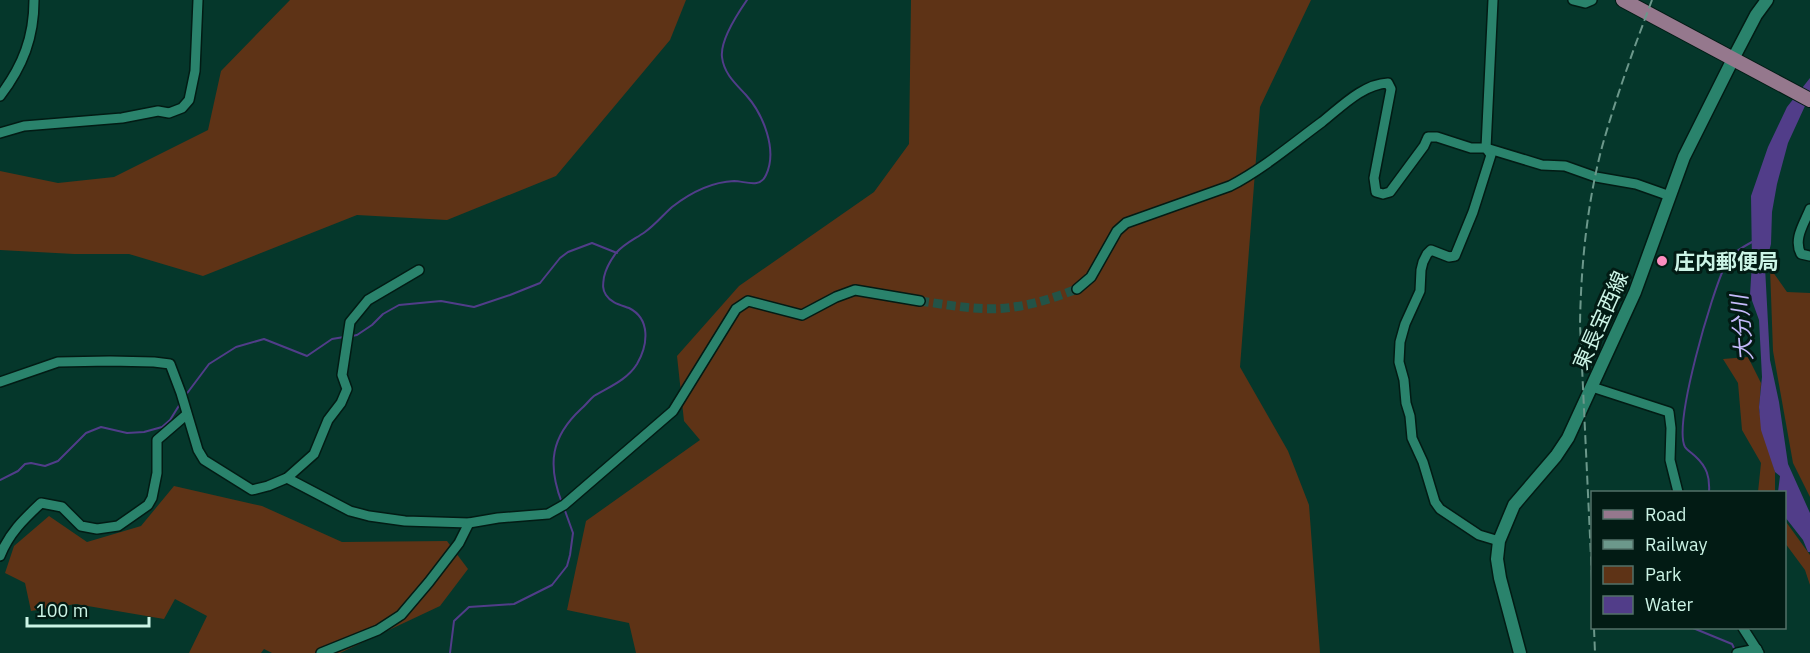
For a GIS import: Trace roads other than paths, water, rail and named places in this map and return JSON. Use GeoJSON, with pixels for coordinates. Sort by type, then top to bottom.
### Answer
{"type":"FeatureCollection","features":[{"type":"Feature","properties":{"kind":"main road"},"geometry":{"type":"LineString","coordinates":[[1623,0],[1810,100]]}},
{"type":"Feature","properties":{"kind":"main road","name":"東長宝西線"},"geometry":{"type":"LineString","coordinates":[[1520,653],[1500,578],[1497,560],[1500,541],[1514,505],[1556,456],[1568,438],[1635,292],[1684,157],[1753,20],[1767,0]]}},
{"type":"Feature","properties":{"kind":"street"},"geometry":{"type":"LineString","coordinates":[[0,96],[26,52],[34,20],[34,0]]}},
{"type":"Feature","properties":{"kind":"street"},"geometry":{"type":"LineString","coordinates":[[0,133],[24,126],[122,118],[158,111],[169,113],[182,108],[189,100],[195,71],[198,0]]}},
{"type":"Feature","properties":{"kind":"street"},"geometry":{"type":"LineString","coordinates":[[1493,0],[1486,148],[1491,155],[1473,212],[1455,256],[1449,257],[1431,250],[1423,262],[1420,270],[1420,291],[1400,342],[1399,362],[1404,380],[1412,438],[1423,462],[1435,502],[1440,509],[1467,528],[1500,541]]}},
{"type":"Feature","properties":{"kind":"street"},"geometry":{"type":"LineString","coordinates":[[1572,0],[1585,3],[1592,0]]}},
{"type":"Feature","properties":{"kind":"street"},"geometry":{"type":"LineString","coordinates":[[1077,289],[1091,278],[1117,231],[1126,223],[1241,180],[1376,83],[1388,82],[1391,89],[1374,178],[1376,192],[1383,194],[1390,192],[1424,146],[1428,137],[1437,137],[1471,148],[1486,148],[1542,165],[1565,166],[1596,177],[1636,184],[1670,196]]}},
{"type":"Feature","properties":{"kind":"street"},"geometry":{"type":"LineString","coordinates":[[1810,209],[1797,246],[1802,254],[1810,256]]}},
{"type":"Feature","properties":{"kind":"street"},"geometry":{"type":"LineString","coordinates":[[0,382],[58,362],[110,361],[170,364],[198,450],[204,460],[252,490],[268,486],[287,478],[314,454],[328,420],[341,403],[347,389],[342,375],[350,322],[368,300],[419,270]]}},
{"type":"Feature","properties":{"kind":"street"},"geometry":{"type":"LineString","coordinates":[[287,478],[350,511],[405,521],[469,523],[548,514],[564,505],[673,411],[736,309],[748,301],[802,315],[855,290],[920,301]]}},
{"type":"Feature","properties":{"kind":"street"},"geometry":{"type":"LineString","coordinates":[[1592,387],[1669,412],[1670,460],[1678,491]]}},
{"type":"Feature","properties":{"kind":"street"},"geometry":{"type":"LineString","coordinates":[[0,556],[11,534],[41,503],[62,507],[81,526],[97,529],[118,526],[148,505],[152,498],[157,473],[158,440],[186,415]]}},
{"type":"Feature","properties":{"kind":"street"},"geometry":{"type":"LineString","coordinates":[[321,653],[378,630],[400,615],[459,543],[469,523]]}},
{"type":"Feature","properties":{"kind":"street"},"geometry":{"type":"LineString","coordinates":[[1737,653],[1758,651],[1744,629]]}},
{"type":"Feature","properties":{"kind":"water"},"geometry":{"type":"Polygon","coordinates":[[[1810,78],[1810,95],[1788,143],[1777,184],[1772,212],[1771,244],[1765,267],[1770,360],[1788,464],[1810,513],[1810,552],[1786,518],[1786,491],[1778,491],[1780,476],[1775,472],[1761,430],[1759,407],[1762,377],[1759,320],[1750,295],[1751,196],[1768,147],[1787,107],[1810,78]]]}},
{"type":"Feature","properties":{"kind":"waterway"},"geometry":{"type":"LineString","coordinates":[[562,503],[554,476],[554,464],[555,452],[563,430],[594,396],[617,383],[633,370],[641,357],[645,341],[641,319],[629,308],[611,300],[604,291],[604,277],[612,259],[623,246],[649,229],[672,207],[693,193],[725,182],[756,183],[766,175],[770,155],[763,122],[752,103],[728,74],[722,57],[727,35],[747,0]]}},
{"type":"Feature","properties":{"kind":"waterway","name":"大分川"},"geometry":{"type":"LineString","coordinates":[[1709,491],[1705,468],[1685,447],[1684,413],[1703,329],[1719,280],[1730,258],[1752,242]]}},
{"type":"Feature","properties":{"kind":"waterway"},"geometry":{"type":"LineString","coordinates":[[352,336],[357,335],[383,314],[399,305],[441,301],[474,307],[510,295],[540,283],[560,258],[568,252],[592,243],[617,253]]}},
{"type":"Feature","properties":{"kind":"waterway"},"geometry":{"type":"LineString","coordinates":[[185,396],[209,364],[236,347],[264,339],[307,356],[332,339],[344,337]]}},
{"type":"Feature","properties":{"kind":"waterway"},"geometry":{"type":"LineString","coordinates":[[0,480],[18,471],[25,464],[45,466],[58,461],[86,433],[101,427],[127,433],[144,432],[162,427],[170,420],[180,404]]}},
{"type":"Feature","properties":{"kind":"waterway"},"geometry":{"type":"LineString","coordinates":[[450,653],[454,621],[469,607],[514,604],[552,585],[567,566],[573,533],[564,508]]}},
{"type":"Feature","properties":{"kind":"waterway"},"geometry":{"type":"LineString","coordinates":[[1695,629],[1732,644],[1735,650]]}},
{"type":"Feature","properties":{"kind":"tunnel"},"geometry":{"type":"LineString","coordinates":[[920,301],[990,309],[1022,306],[1077,289]]}},
{"type":"Feature","properties":{"kind":"railway"},"geometry":{"type":"LineString","coordinates":[[1591,558],[1580,324],[1586,235],[1592,190],[1602,147],[1619,91],[1652,0]]}},
{"type":"Feature","properties":{"kind":"railway"},"geometry":{"type":"LineString","coordinates":[[1594,629],[1595,653]]}},
{"type":"Feature","properties":{"kind":"place","name":"庄内郵便局"},"geometry":{"type":"Point","coordinates":[1662,261]}}]}
